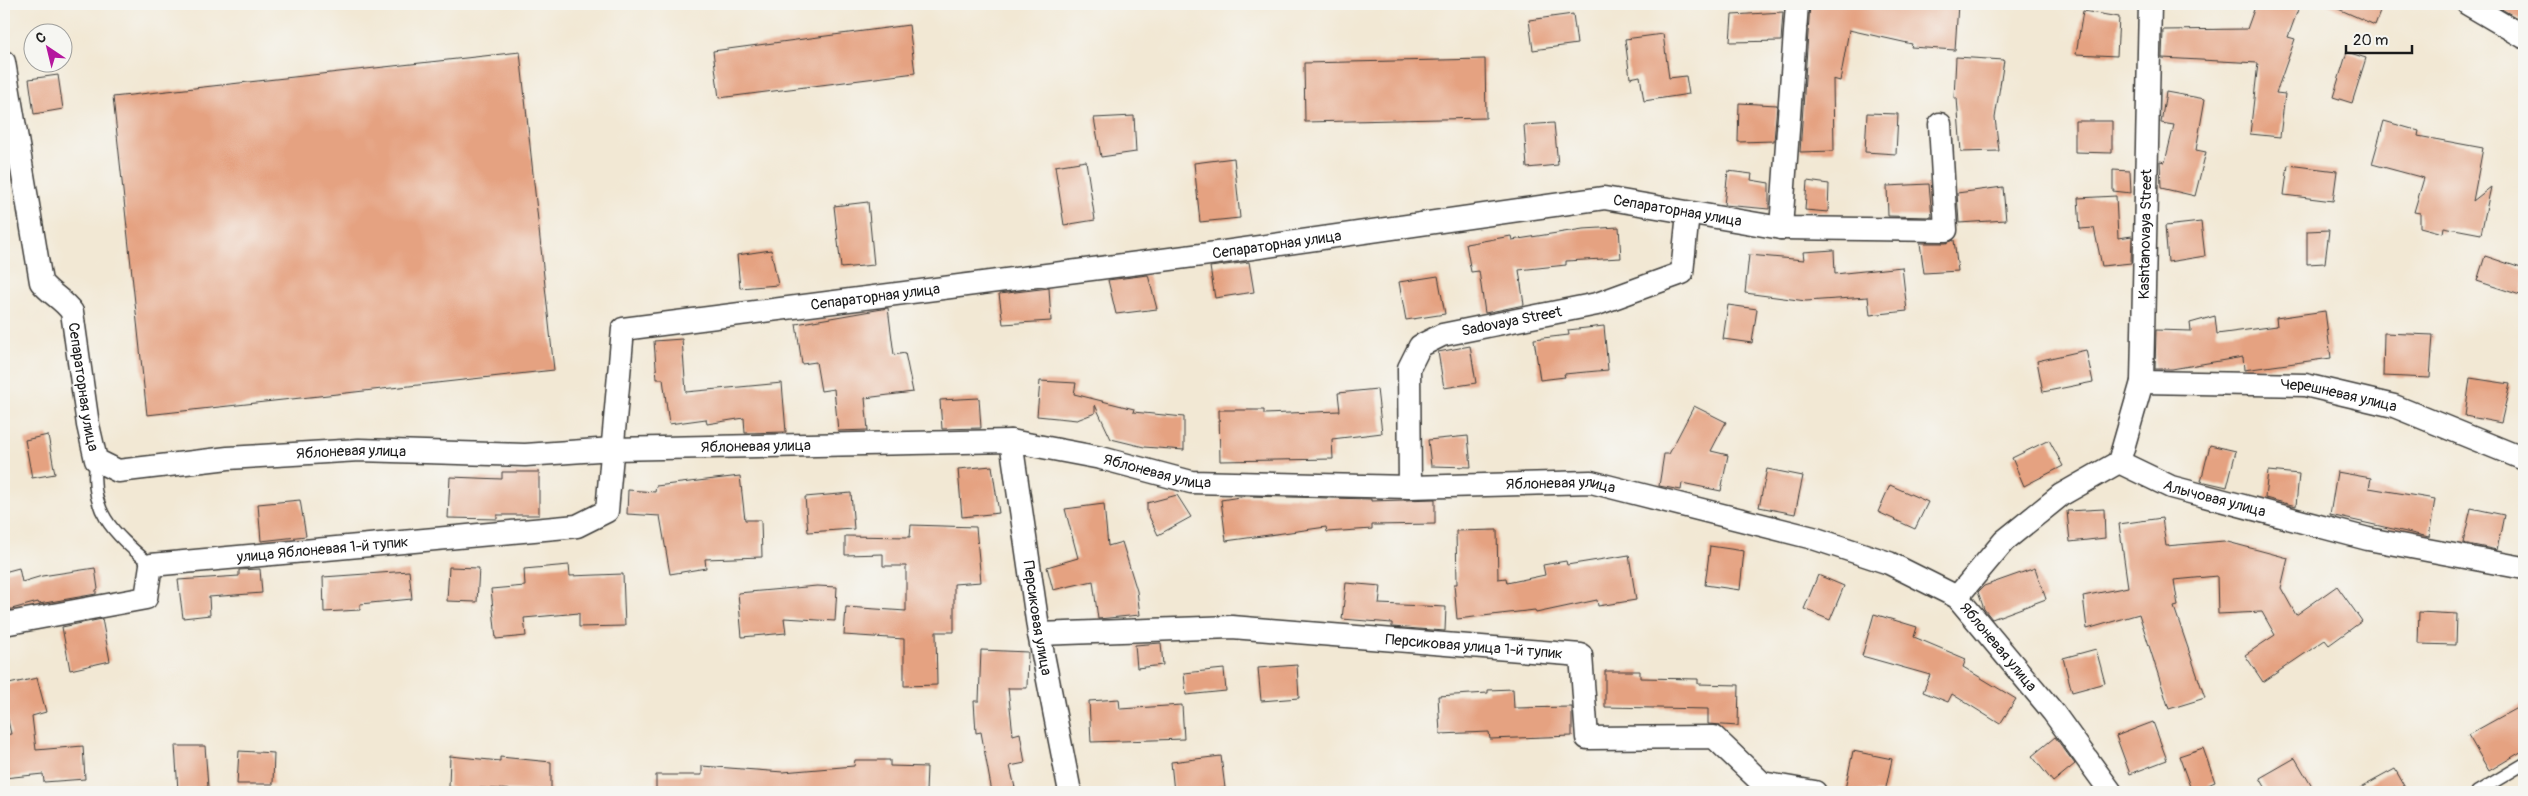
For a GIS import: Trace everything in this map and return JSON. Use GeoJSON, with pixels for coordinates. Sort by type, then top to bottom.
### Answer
{"type":"FeatureCollection","features":[{"type":"Feature","properties":{"kind":"street"},"geometry":{"type":"LineString","coordinates":[[1781,228],[1797,4]]}},
{"type":"Feature","properties":{"kind":"street","name":"Kashtanovaya Street"},"geometry":{"type":"LineString","coordinates":[[2119,462],[2142,382],[2150,4]]}},
{"type":"Feature","properties":{"kind":"street"},"geometry":{"type":"LineString","coordinates":[[2468,4],[2524,38]]}},
{"type":"Feature","properties":{"kind":"street","name":"Сепараторная улица"},"geometry":{"type":"LineString","coordinates":[[4,62],[41,282],[47,289],[61,298],[72,312],[88,424],[96,460]]}},
{"type":"Feature","properties":{"kind":"street","name":"Сепараторная улица"},"geometry":{"type":"LineString","coordinates":[[613,449],[623,329],[1217,253],[1604,198],[1781,228],[1946,230],[1940,124]]}},
{"type":"Feature","properties":{"kind":"street","name":"Sadovaya Street"},"geometry":{"type":"LineString","coordinates":[[1410,487],[1409,368],[1420,346],[1442,335],[1597,304],[1682,273],[1688,213]]}},
{"type":"Feature","properties":{"kind":"street","name":"Черешневая улица"},"geometry":{"type":"LineString","coordinates":[[2142,382],[2305,385],[2394,406],[2524,459]]}},
{"type":"Feature","properties":{"kind":"street","name":"Яблоневая улица"},"geometry":{"type":"LineString","coordinates":[[96,460],[118,471],[228,458],[359,450],[525,455],[613,449],[1011,441],[1101,458],[1190,482],[1410,487],[1591,482],[1813,538],[1889,564],[1957,597],[2053,712],[2111,792]]}},
{"type":"Feature","properties":{"kind":"street","name":"Персиковая улица"},"geometry":{"type":"LineString","coordinates":[[1011,441],[1039,634],[1070,792]]}},
{"type":"Feature","properties":{"kind":"street","name":"улица Яблоневая 1-й тупик"},"geometry":{"type":"LineString","coordinates":[[151,565],[576,526],[607,511],[613,449]]}},
{"type":"Feature","properties":{"kind":"street"},"geometry":{"type":"LineString","coordinates":[[1957,597],[2004,541],[2061,495],[2119,462]]}},
{"type":"Feature","properties":{"kind":"street","name":"Алычовая улица"},"geometry":{"type":"LineString","coordinates":[[2119,462],[2171,487],[2368,539],[2524,568]]}},
{"type":"Feature","properties":{"kind":"street"},"geometry":{"type":"LineString","coordinates":[[4,624],[146,598],[151,565]]}},
{"type":"Feature","properties":{"kind":"street","name":"Персиковая улица 1-й тупик"},"geometry":{"type":"LineString","coordinates":[[1039,634],[1232,627],[1580,656],[1588,738],[1714,737],[1762,783],[1815,792]]}},
{"type":"Feature","properties":{"kind":"lane"},"geometry":{"type":"LineString","coordinates":[[96,460],[93,482],[100,508],[121,539],[151,565]]}},
{"type":"Feature","properties":{"kind":"lane"},"geometry":{"type":"LineString","coordinates":[[2478,792],[2524,764]]}},
{"type":"Feature","properties":{"kind":"building"},"geometry":{"type":"Polygon","coordinates":[[[1810,4],[1958,4],[1955,50],[1911,47],[1912,44],[1849,30],[1840,81],[1833,79],[1834,151],[1800,152],[1810,4]]]}},
{"type":"Feature","properties":{"kind":"building"},"geometry":{"type":"Polygon","coordinates":[[[2256,4],[2300,4],[2288,37],[2295,39],[2276,93],[2285,94],[2280,137],[2250,134],[2258,63],[2162,58],[2163,30],[2247,29],[2256,4]]]}},
{"type":"Feature","properties":{"kind":"building"},"geometry":{"type":"Polygon","coordinates":[[[2327,4],[2383,4],[2375,25],[2327,4]]]}},
{"type":"Feature","properties":{"kind":"building"},"geometry":{"type":"Polygon","coordinates":[[[2493,4],[2524,4],[2524,22],[2493,4]]]}},
{"type":"Feature","properties":{"kind":"building"},"geometry":{"type":"Polygon","coordinates":[[[2083,11],[2119,17],[2117,56],[2076,54],[2083,11]]]}},
{"type":"Feature","properties":{"kind":"building"},"geometry":{"type":"Polygon","coordinates":[[[1783,12],[1781,41],[1730,42],[1732,15],[1783,12]]]}},
{"type":"Feature","properties":{"kind":"building"},"geometry":{"type":"Polygon","coordinates":[[[1573,14],[1577,44],[1533,50],[1529,20],[1573,14]]]}},
{"type":"Feature","properties":{"kind":"building"},"geometry":{"type":"Polygon","coordinates":[[[909,25],[915,73],[719,98],[713,51],[909,25]]]}},
{"type":"Feature","properties":{"kind":"building"},"geometry":{"type":"Polygon","coordinates":[[[1663,34],[1669,78],[1686,76],[1689,94],[1644,101],[1640,76],[1630,78],[1625,39],[1663,34]]]}},
{"type":"Feature","properties":{"kind":"building"},"geometry":{"type":"Polygon","coordinates":[[[520,52],[554,370],[147,415],[113,97],[520,52]]]}},
{"type":"Feature","properties":{"kind":"building"},"geometry":{"type":"Polygon","coordinates":[[[2347,52],[2366,58],[2352,103],[2333,97],[2347,52]]]}},
{"type":"Feature","properties":{"kind":"building"},"geometry":{"type":"Polygon","coordinates":[[[1956,57],[2004,60],[1995,118],[1999,151],[1961,152],[1957,98],[1954,98],[1956,57]]]}},
{"type":"Feature","properties":{"kind":"building"},"geometry":{"type":"Polygon","coordinates":[[[1485,59],[1486,118],[1305,122],[1304,63],[1485,59]]]}},
{"type":"Feature","properties":{"kind":"building"},"geometry":{"type":"Polygon","coordinates":[[[58,75],[63,109],[34,114],[29,79],[58,75]]]}},
{"type":"Feature","properties":{"kind":"building"},"geometry":{"type":"Polygon","coordinates":[[[2166,92],[2205,99],[2196,150],[2206,152],[2195,196],[2161,188],[2160,161],[2165,162],[2174,125],[2161,123],[2166,92]]]}},
{"type":"Feature","properties":{"kind":"building"},"geometry":{"type":"Polygon","coordinates":[[[1739,103],[1777,105],[1774,141],[1738,142],[1739,103]]]}},
{"type":"Feature","properties":{"kind":"building"},"geometry":{"type":"Polygon","coordinates":[[[1867,113],[1898,114],[1896,154],[1865,152],[1867,113]]]}},
{"type":"Feature","properties":{"kind":"building"},"geometry":{"type":"Polygon","coordinates":[[[1134,116],[1136,152],[1101,157],[1094,118],[1134,116]]]}},
{"type":"Feature","properties":{"kind":"building"},"geometry":{"type":"Polygon","coordinates":[[[2075,121],[2112,121],[2112,153],[2075,152],[2075,121]]]}},
{"type":"Feature","properties":{"kind":"building"},"geometry":{"type":"Polygon","coordinates":[[[2384,121],[2419,131],[2418,136],[2483,148],[2473,201],[2491,187],[2481,234],[2444,227],[2443,233],[2420,227],[2420,213],[2414,212],[2424,178],[2372,164],[2384,121]]]}},
{"type":"Feature","properties":{"kind":"building"},"geometry":{"type":"Polygon","coordinates":[[[1554,123],[1558,165],[1527,168],[1524,125],[1554,123]]]}},
{"type":"Feature","properties":{"kind":"building"},"geometry":{"type":"Polygon","coordinates":[[[1234,158],[1240,218],[1200,222],[1194,163],[1234,158]]]}},
{"type":"Feature","properties":{"kind":"building"},"geometry":{"type":"Polygon","coordinates":[[[1086,161],[1095,220],[1064,225],[1055,166],[1086,161]]]}},
{"type":"Feature","properties":{"kind":"building"},"geometry":{"type":"Polygon","coordinates":[[[2288,165],[2337,171],[2333,201],[2284,195],[2288,165]]]}},
{"type":"Feature","properties":{"kind":"building"},"geometry":{"type":"Polygon","coordinates":[[[2113,170],[2130,171],[2131,193],[2113,191],[2113,170]]]}},
{"type":"Feature","properties":{"kind":"building"},"geometry":{"type":"Polygon","coordinates":[[[1728,171],[1752,174],[1751,180],[1769,183],[1769,209],[1724,205],[1728,171]]]}},
{"type":"Feature","properties":{"kind":"building"},"geometry":{"type":"Polygon","coordinates":[[[1807,181],[1829,184],[1828,212],[1805,210],[1807,181]]]}},
{"type":"Feature","properties":{"kind":"building"},"geometry":{"type":"Polygon","coordinates":[[[1929,184],[1932,217],[1888,216],[1887,186],[1929,184]]]}},
{"type":"Feature","properties":{"kind":"building"},"geometry":{"type":"Polygon","coordinates":[[[2003,187],[2006,220],[1959,223],[1957,193],[2003,187]]]}},
{"type":"Feature","properties":{"kind":"building"},"geometry":{"type":"Polygon","coordinates":[[[2116,196],[2118,238],[2132,236],[2131,263],[2102,266],[2094,228],[2080,229],[2078,198],[2116,196]]]}},
{"type":"Feature","properties":{"kind":"building"},"geometry":{"type":"Polygon","coordinates":[[[868,202],[874,265],[841,268],[834,206],[868,202]]]}},
{"type":"Feature","properties":{"kind":"building"},"geometry":{"type":"Polygon","coordinates":[[[2201,222],[2205,256],[2168,262],[2165,226],[2201,222]]]}},
{"type":"Feature","properties":{"kind":"building"},"geometry":{"type":"Polygon","coordinates":[[[1619,227],[1621,258],[1566,261],[1566,265],[1519,270],[1524,305],[1485,313],[1479,271],[1471,272],[1466,244],[1511,236],[1512,240],[1583,229],[1619,227]]]}},
{"type":"Feature","properties":{"kind":"building"},"geometry":{"type":"Polygon","coordinates":[[[2329,230],[2325,263],[2307,264],[2307,231],[2329,230]]]}},
{"type":"Feature","properties":{"kind":"building"},"geometry":{"type":"Polygon","coordinates":[[[1954,240],[1958,271],[1924,273],[1920,243],[1946,243],[1954,240]]]}},
{"type":"Feature","properties":{"kind":"building"},"geometry":{"type":"Polygon","coordinates":[[[771,250],[778,285],[740,288],[737,255],[771,250]]]}},
{"type":"Feature","properties":{"kind":"building"},"geometry":{"type":"Polygon","coordinates":[[[1834,250],[1835,274],[1902,267],[1907,311],[1870,315],[1868,297],[1806,301],[1745,293],[1749,255],[1804,260],[1803,252],[1834,250]]]}},
{"type":"Feature","properties":{"kind":"building"},"geometry":{"type":"Polygon","coordinates":[[[2485,256],[2524,269],[2524,282],[2520,295],[2477,281],[2485,256]]]}},
{"type":"Feature","properties":{"kind":"building"},"geometry":{"type":"Polygon","coordinates":[[[1249,262],[1254,292],[1215,298],[1210,267],[1249,262]]]}},
{"type":"Feature","properties":{"kind":"building"},"geometry":{"type":"Polygon","coordinates":[[[1148,275],[1157,309],[1116,314],[1108,280],[1148,275]]]}},
{"type":"Feature","properties":{"kind":"building"},"geometry":{"type":"Polygon","coordinates":[[[1438,276],[1445,314],[1406,320],[1399,282],[1438,276]]]}},
{"type":"Feature","properties":{"kind":"building"},"geometry":{"type":"Polygon","coordinates":[[[1049,288],[1051,321],[1003,324],[999,294],[1049,288]]]}},
{"type":"Feature","properties":{"kind":"building"},"geometry":{"type":"Polygon","coordinates":[[[1728,305],[1757,309],[1752,343],[1723,339],[1728,305]]]}},
{"type":"Feature","properties":{"kind":"building"},"geometry":{"type":"Polygon","coordinates":[[[888,308],[894,355],[905,353],[913,392],[865,398],[868,430],[838,431],[834,389],[821,391],[816,362],[802,364],[796,324],[888,308]]]}},
{"type":"Feature","properties":{"kind":"building"},"geometry":{"type":"Polygon","coordinates":[[[2325,311],[2331,358],[2244,370],[2243,357],[2172,369],[2155,369],[2156,330],[2191,331],[2190,323],[2215,316],[2217,334],[2277,326],[2276,318],[2325,311]]]}},
{"type":"Feature","properties":{"kind":"building"},"geometry":{"type":"Polygon","coordinates":[[[1604,326],[1608,370],[1564,374],[1565,377],[1540,380],[1534,339],[1569,335],[1568,330],[1604,326]]]}},
{"type":"Feature","properties":{"kind":"building"},"geometry":{"type":"Polygon","coordinates":[[[2384,333],[2433,335],[2430,378],[2383,376],[2384,333]]]}},
{"type":"Feature","properties":{"kind":"building"},"geometry":{"type":"Polygon","coordinates":[[[682,339],[686,392],[782,383],[786,432],[745,433],[744,418],[707,424],[706,419],[669,424],[663,379],[657,379],[654,341],[682,339]]]}},
{"type":"Feature","properties":{"kind":"building"},"geometry":{"type":"Polygon","coordinates":[[[1470,346],[1476,383],[1444,388],[1438,352],[1470,346]]]}},
{"type":"Feature","properties":{"kind":"building"},"geometry":{"type":"Polygon","coordinates":[[[2086,350],[2093,382],[2043,392],[2037,361],[2086,350]]]}},
{"type":"Feature","properties":{"kind":"building"},"geometry":{"type":"Polygon","coordinates":[[[2470,378],[2510,384],[2501,423],[2465,416],[2470,378]]]}},
{"type":"Feature","properties":{"kind":"building"},"geometry":{"type":"Polygon","coordinates":[[[1040,381],[1076,383],[1074,394],[1134,409],[1133,412],[1184,417],[1184,450],[1144,447],[1111,439],[1095,405],[1095,413],[1077,420],[1037,416],[1040,381]]]}},
{"type":"Feature","properties":{"kind":"building"},"geometry":{"type":"Polygon","coordinates":[[[1377,389],[1382,433],[1332,439],[1333,459],[1220,461],[1219,410],[1264,410],[1264,414],[1340,411],[1338,393],[1377,389]]]}},
{"type":"Feature","properties":{"kind":"building"},"geometry":{"type":"Polygon","coordinates":[[[979,398],[981,428],[942,429],[940,400],[979,398]]]}},
{"type":"Feature","properties":{"kind":"building"},"geometry":{"type":"Polygon","coordinates":[[[1694,406],[1726,422],[1711,451],[1728,455],[1721,491],[1682,483],[1681,490],[1659,486],[1664,454],[1669,454],[1694,406]]]}},
{"type":"Feature","properties":{"kind":"building"},"geometry":{"type":"Polygon","coordinates":[[[48,435],[55,474],[32,478],[25,440],[48,435]]]}},
{"type":"Feature","properties":{"kind":"building"},"geometry":{"type":"Polygon","coordinates":[[[1468,436],[1471,467],[1431,466],[1428,440],[1468,436]]]}},
{"type":"Feature","properties":{"kind":"building"},"geometry":{"type":"Polygon","coordinates":[[[2049,440],[2063,466],[2024,486],[2012,458],[2049,440]]]}},
{"type":"Feature","properties":{"kind":"building"},"geometry":{"type":"Polygon","coordinates":[[[2210,445],[2236,451],[2227,487],[2201,481],[2210,445]]]}},
{"type":"Feature","properties":{"kind":"building"},"geometry":{"type":"Polygon","coordinates":[[[992,466],[999,513],[962,517],[958,469],[992,466]]]}},
{"type":"Feature","properties":{"kind":"building"},"geometry":{"type":"Polygon","coordinates":[[[1767,469],[1803,476],[1795,514],[1759,507],[1767,469]]]}},
{"type":"Feature","properties":{"kind":"building"},"geometry":{"type":"Polygon","coordinates":[[[2268,471],[2299,474],[2296,506],[2265,498],[2268,471]]]}},
{"type":"Feature","properties":{"kind":"building"},"geometry":{"type":"Polygon","coordinates":[[[502,472],[539,472],[539,515],[497,515],[497,519],[448,518],[450,477],[502,479],[502,472]]]}},
{"type":"Feature","properties":{"kind":"building"},"geometry":{"type":"Polygon","coordinates":[[[2337,472],[2371,478],[2369,488],[2435,499],[2429,537],[2330,515],[2337,472]]]}},
{"type":"Feature","properties":{"kind":"building"},"geometry":{"type":"Polygon","coordinates":[[[740,476],[745,520],[761,520],[762,557],[705,559],[706,568],[670,574],[660,516],[627,514],[628,490],[655,492],[656,486],[740,476]]]}},
{"type":"Feature","properties":{"kind":"building"},"geometry":{"type":"Polygon","coordinates":[[[1890,485],[1928,502],[1915,529],[1878,512],[1890,485]]]}},
{"type":"Feature","properties":{"kind":"building"},"geometry":{"type":"Polygon","coordinates":[[[851,493],[854,529],[808,532],[805,497],[851,493]]]}},
{"type":"Feature","properties":{"kind":"building"},"geometry":{"type":"Polygon","coordinates":[[[1177,495],[1191,517],[1158,535],[1147,512],[1147,503],[1177,495]]]}},
{"type":"Feature","properties":{"kind":"building"},"geometry":{"type":"Polygon","coordinates":[[[1246,496],[1371,499],[1371,501],[1435,499],[1435,524],[1372,525],[1372,529],[1327,532],[1326,527],[1226,541],[1221,500],[1246,496]]]}},
{"type":"Feature","properties":{"kind":"building"},"geometry":{"type":"Polygon","coordinates":[[[300,500],[306,536],[261,541],[258,504],[300,500]]]}},
{"type":"Feature","properties":{"kind":"building"},"geometry":{"type":"Polygon","coordinates":[[[1104,504],[1108,546],[1122,542],[1137,591],[1140,615],[1098,619],[1093,581],[1053,590],[1047,567],[1078,558],[1065,509],[1104,504]]]}},
{"type":"Feature","properties":{"kind":"building"},"geometry":{"type":"Polygon","coordinates":[[[2471,508],[2504,515],[2497,550],[2463,543],[2471,508]]]}},
{"type":"Feature","properties":{"kind":"building"},"geometry":{"type":"Polygon","coordinates":[[[2104,509],[2105,538],[2070,542],[2067,511],[2104,509]]]}},
{"type":"Feature","properties":{"kind":"building"},"geometry":{"type":"Polygon","coordinates":[[[2162,518],[2166,546],[2224,541],[2288,558],[2281,588],[2296,615],[2337,586],[2362,621],[2329,645],[2325,640],[2263,682],[2245,655],[2275,635],[2262,612],[2218,614],[2217,576],[2174,580],[2178,606],[2174,607],[2205,698],[2169,709],[2139,614],[2087,629],[2083,596],[2128,587],[2119,524],[2162,518]]]}},
{"type":"Feature","properties":{"kind":"building"},"geometry":{"type":"Polygon","coordinates":[[[911,525],[976,527],[981,582],[954,584],[954,632],[936,632],[937,685],[904,686],[904,639],[844,635],[846,607],[906,611],[906,566],[883,566],[883,554],[845,555],[845,536],[910,537],[911,525]]]}},
{"type":"Feature","properties":{"kind":"building"},"geometry":{"type":"Polygon","coordinates":[[[1497,530],[1498,579],[1506,578],[1507,583],[1545,575],[1543,565],[1566,561],[1567,565],[1629,555],[1636,600],[1598,606],[1597,600],[1536,613],[1535,610],[1457,619],[1454,584],[1457,584],[1456,531],[1497,530]]]}},
{"type":"Feature","properties":{"kind":"building"},"geometry":{"type":"Polygon","coordinates":[[[1710,546],[1744,551],[1740,590],[1705,585],[1710,546]]]}},
{"type":"Feature","properties":{"kind":"building"},"geometry":{"type":"Polygon","coordinates":[[[569,565],[570,576],[623,574],[625,626],[579,627],[579,613],[524,618],[526,636],[496,639],[491,589],[525,586],[524,569],[569,565]]]}},
{"type":"Feature","properties":{"kind":"building"},"geometry":{"type":"Polygon","coordinates":[[[449,567],[479,568],[477,602],[447,601],[449,567]]]}},
{"type":"Feature","properties":{"kind":"building"},"geometry":{"type":"Polygon","coordinates":[[[19,568],[22,582],[42,576],[95,568],[98,589],[96,594],[39,604],[38,602],[4,611],[4,572],[19,568]]]}},
{"type":"Feature","properties":{"kind":"building"},"geometry":{"type":"Polygon","coordinates":[[[2035,568],[2046,599],[1992,619],[1984,609],[1978,592],[1984,586],[2035,568]]]}},
{"type":"Feature","properties":{"kind":"building"},"geometry":{"type":"Polygon","coordinates":[[[260,569],[262,593],[209,597],[210,615],[183,618],[178,580],[239,576],[239,570],[260,569]]]}},
{"type":"Feature","properties":{"kind":"building"},"geometry":{"type":"Polygon","coordinates":[[[409,571],[412,599],[360,604],[360,610],[324,612],[323,577],[409,571]]]}},
{"type":"Feature","properties":{"kind":"building"},"geometry":{"type":"Polygon","coordinates":[[[1818,575],[1844,586],[1830,620],[1804,609],[1818,575]]]}},
{"type":"Feature","properties":{"kind":"building"},"geometry":{"type":"Polygon","coordinates":[[[1346,583],[1381,586],[1379,604],[1446,607],[1445,631],[1392,627],[1392,623],[1342,619],[1346,583]]]}},
{"type":"Feature","properties":{"kind":"building"},"geometry":{"type":"Polygon","coordinates":[[[817,586],[837,587],[835,621],[784,618],[786,633],[742,637],[738,593],[817,586]]]}},
{"type":"Feature","properties":{"kind":"building"},"geometry":{"type":"Polygon","coordinates":[[[2419,612],[2457,614],[2456,645],[2418,644],[2419,612]]]}},
{"type":"Feature","properties":{"kind":"building"},"geometry":{"type":"Polygon","coordinates":[[[1874,614],[1917,627],[1914,637],[1966,659],[1963,667],[2016,699],[2000,724],[1952,694],[1948,702],[1923,692],[1930,675],[1862,656],[1874,614]]]}},
{"type":"Feature","properties":{"kind":"building"},"geometry":{"type":"Polygon","coordinates":[[[102,619],[110,661],[70,670],[62,627],[102,619]]]}},
{"type":"Feature","properties":{"kind":"building"},"geometry":{"type":"Polygon","coordinates":[[[1161,643],[1163,665],[1137,668],[1135,645],[1161,643]]]}},
{"type":"Feature","properties":{"kind":"building"},"geometry":{"type":"Polygon","coordinates":[[[2096,649],[2105,683],[2072,692],[2063,658],[2096,649]]]}},
{"type":"Feature","properties":{"kind":"building"},"geometry":{"type":"Polygon","coordinates":[[[981,650],[1028,652],[1027,688],[1008,688],[1013,735],[1020,733],[1025,763],[1010,766],[1016,792],[992,792],[981,732],[976,733],[974,701],[979,701],[981,650]]]}},
{"type":"Feature","properties":{"kind":"building"},"geometry":{"type":"Polygon","coordinates":[[[1297,665],[1299,698],[1261,701],[1258,668],[1297,665]]]}},
{"type":"Feature","properties":{"kind":"building"},"geometry":{"type":"Polygon","coordinates":[[[1224,669],[1226,691],[1186,695],[1184,673],[1224,669]]]}},
{"type":"Feature","properties":{"kind":"building"},"geometry":{"type":"Polygon","coordinates":[[[1605,671],[1640,671],[1640,678],[1698,679],[1698,684],[1739,685],[1738,726],[1708,724],[1708,709],[1605,707],[1605,671]]]}},
{"type":"Feature","properties":{"kind":"building"},"geometry":{"type":"Polygon","coordinates":[[[37,678],[46,712],[32,716],[36,750],[83,746],[85,779],[44,782],[43,774],[4,778],[4,735],[11,734],[4,702],[4,685],[37,678]]]}},
{"type":"Feature","properties":{"kind":"building"},"geometry":{"type":"Polygon","coordinates":[[[1513,689],[1514,708],[1572,707],[1572,736],[1490,739],[1489,732],[1440,734],[1438,696],[1488,693],[1488,690],[1513,689]]]}},
{"type":"Feature","properties":{"kind":"building"},"geometry":{"type":"Polygon","coordinates":[[[1119,699],[1120,709],[1182,705],[1184,739],[1091,742],[1089,701],[1119,699]]]}},
{"type":"Feature","properties":{"kind":"building"},"geometry":{"type":"Polygon","coordinates":[[[2524,704],[2524,750],[2489,771],[2468,735],[2524,704]]]}},
{"type":"Feature","properties":{"kind":"building"},"geometry":{"type":"Polygon","coordinates":[[[2153,722],[2167,760],[2130,774],[2116,736],[2153,722]]]}},
{"type":"Feature","properties":{"kind":"building"},"geometry":{"type":"Polygon","coordinates":[[[2055,737],[2075,764],[2053,782],[2032,756],[2055,737]]]}},
{"type":"Feature","properties":{"kind":"building"},"geometry":{"type":"Polygon","coordinates":[[[175,746],[205,746],[208,787],[178,790],[175,746]]]}},
{"type":"Feature","properties":{"kind":"building"},"geometry":{"type":"Polygon","coordinates":[[[2203,748],[2215,782],[2208,785],[2211,792],[2192,792],[2179,756],[2203,748]]]}},
{"type":"Feature","properties":{"kind":"building"},"geometry":{"type":"Polygon","coordinates":[[[239,751],[274,753],[273,784],[237,784],[239,751]]]}},
{"type":"Feature","properties":{"kind":"building"},"geometry":{"type":"Polygon","coordinates":[[[1853,751],[1892,759],[1885,792],[1863,792],[1845,789],[1853,751]]]}},
{"type":"Feature","properties":{"kind":"building"},"geometry":{"type":"Polygon","coordinates":[[[450,756],[500,761],[500,757],[551,762],[551,792],[479,788],[479,790],[449,787],[450,756]]]}},
{"type":"Feature","properties":{"kind":"building"},"geometry":{"type":"Polygon","coordinates":[[[1221,756],[1225,788],[1174,792],[1171,762],[1221,756]]]}},
{"type":"Feature","properties":{"kind":"building"},"geometry":{"type":"Polygon","coordinates":[[[2295,758],[2315,792],[2268,792],[2260,778],[2295,758]]]}},
{"type":"Feature","properties":{"kind":"building"},"geometry":{"type":"Polygon","coordinates":[[[855,760],[890,760],[890,766],[927,767],[926,792],[656,792],[656,775],[702,775],[702,766],[783,772],[854,766],[855,760]]]}},
{"type":"Feature","properties":{"kind":"building"},"geometry":{"type":"Polygon","coordinates":[[[2395,769],[2408,792],[2353,792],[2395,769]]]}}]}
